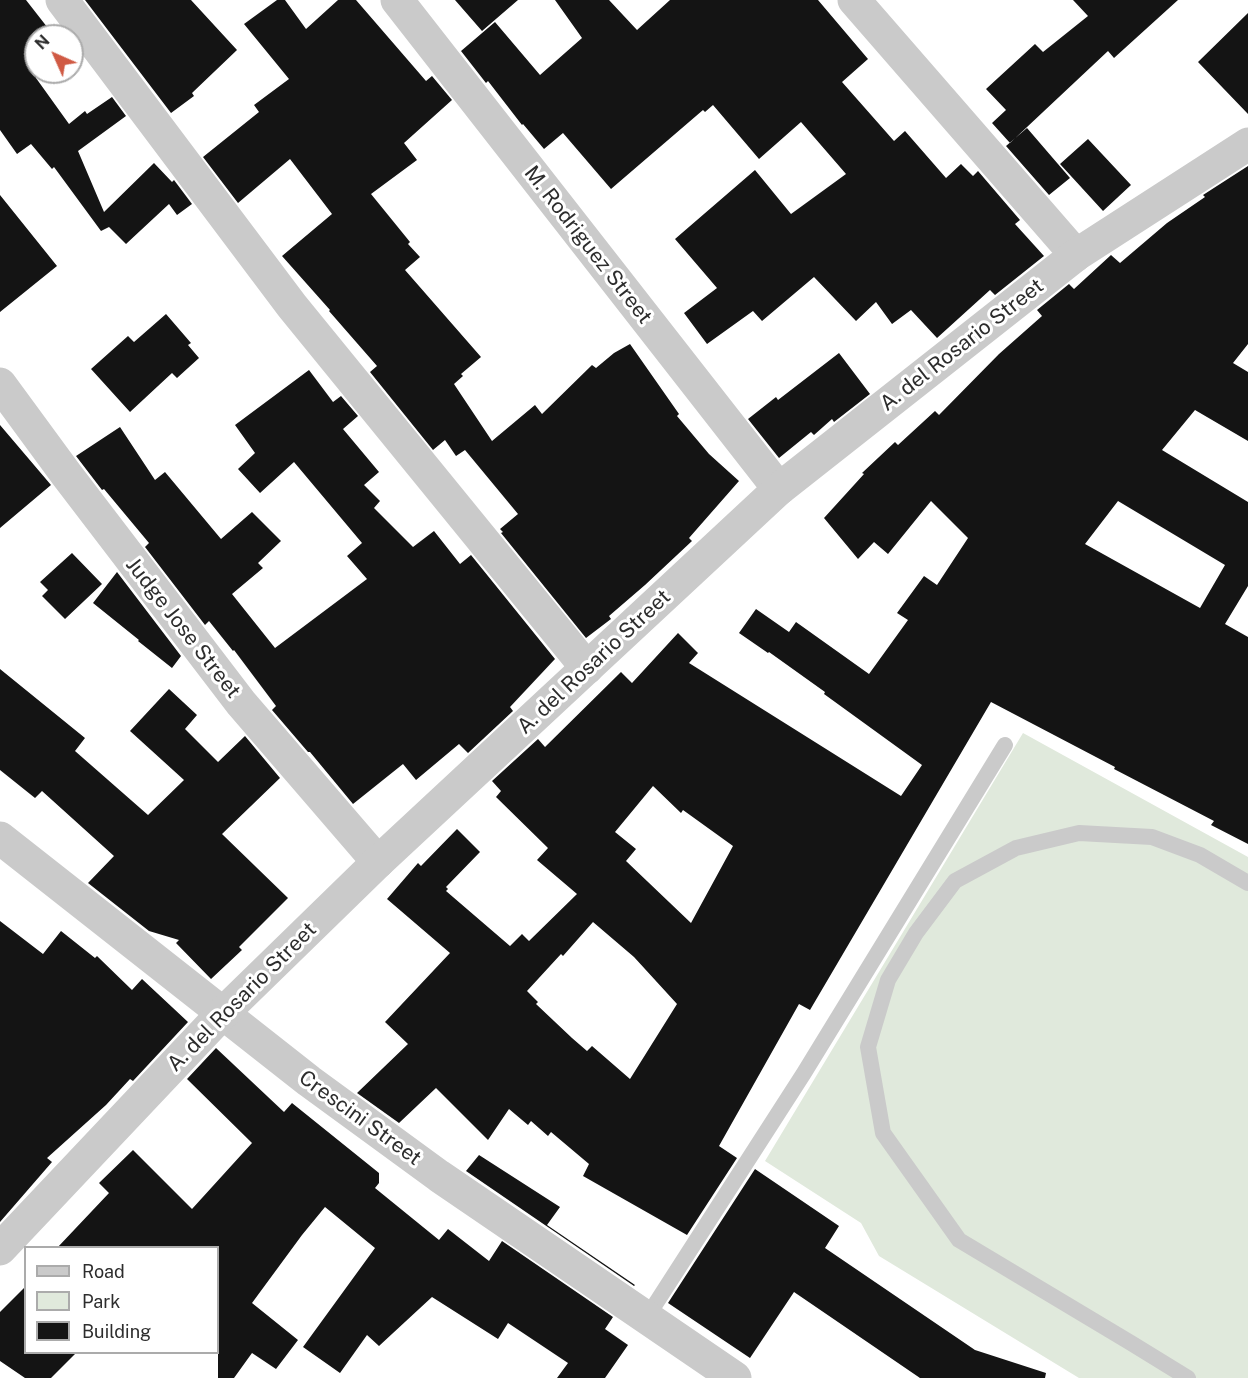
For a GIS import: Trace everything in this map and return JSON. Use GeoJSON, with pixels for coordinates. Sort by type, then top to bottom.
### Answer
{"type":"FeatureCollection","features":[{"type":"Feature","properties":{"kind":"street"},"geometry":{"type":"LineString","coordinates":[[62,0],[292,306],[587,668]]}},
{"type":"Feature","properties":{"kind":"street","name":"M. Rodriguez Street"},"geometry":{"type":"LineString","coordinates":[[398,0],[779,489]]}},
{"type":"Feature","properties":{"kind":"street"},"geometry":{"type":"LineString","coordinates":[[854,0],[1076,255]]}},
{"type":"Feature","properties":{"kind":"street","name":"A. del Rosario Street"},"geometry":{"type":"LineString","coordinates":[[0,1249],[222,1014],[378,862],[779,489],[1076,255],[1248,144]]}},
{"type":"Feature","properties":{"kind":"street","name":"Judge Jose Street"},"geometry":{"type":"LineString","coordinates":[[0,384],[241,703],[378,862]]}},
{"type":"Feature","properties":{"kind":"street","name":"Crescini Street"},"geometry":{"type":"LineString","coordinates":[[0,838],[309,1081],[439,1176],[735,1378]]}},
{"type":"Feature","properties":{"kind":"lane"},"geometry":{"type":"LineString","coordinates":[[646,1317],[804,1073],[1005,745]]}},
{"type":"Feature","properties":{"kind":"lane"},"geometry":{"type":"LineString","coordinates":[[1188,1378],[959,1240],[883,1133],[868,1047],[888,980],[923,924],[955,881],[1016,848],[1078,833],[1152,837],[1200,855],[1248,883]]}},
{"type":"Feature","properties":{"kind":"green space"},"geometry":{"type":"Polygon","coordinates":[[[1023,733],[1248,857],[1248,1378],[1079,1378],[879,1256],[861,1223],[765,1161],[1023,733]]]}},
{"type":"Feature","properties":{"kind":"building"},"geometry":{"type":"Polygon","coordinates":[[[0,0],[26,0],[45,24],[24,24],[24,84],[40,84],[69,124],[85,111],[87,114],[112,97],[126,116],[78,151],[104,212],[154,163],[172,182],[174,180],[192,204],[177,215],[169,204],[126,244],[109,227],[101,231],[54,167],[52,169],[31,144],[17,154],[0,130],[0,0]]]}},
{"type":"Feature","properties":{"kind":"building"},"geometry":{"type":"Polygon","coordinates":[[[85,0],[191,0],[237,50],[192,93],[194,96],[171,113],[85,0]]]}},
{"type":"Feature","properties":{"kind":"building"},"geometry":{"type":"Polygon","coordinates":[[[277,0],[285,0],[306,29],[338,0],[356,0],[426,81],[432,76],[452,100],[404,143],[417,160],[371,194],[420,257],[405,270],[481,357],[461,374],[463,376],[454,384],[492,441],[535,405],[542,414],[592,365],[596,368],[614,353],[630,344],[679,414],[677,416],[709,454],[739,481],[689,538],[692,541],[609,616],[611,619],[586,638],[501,533],[503,532],[500,529],[518,514],[465,450],[456,456],[445,440],[433,450],[370,372],[377,366],[282,256],[332,214],[290,159],[238,203],[203,157],[259,112],[254,105],[289,79],[244,24],[277,0]]]}},
{"type":"Feature","properties":{"kind":"building"},"geometry":{"type":"Polygon","coordinates":[[[455,0],[518,0],[482,31],[455,0]]]}},
{"type":"Feature","properties":{"kind":"building"},"geometry":{"type":"Polygon","coordinates":[[[555,0],[609,0],[637,30],[670,0],[818,0],[868,59],[842,82],[894,141],[905,131],[946,178],[961,164],[973,176],[978,171],[1020,220],[1015,224],[1044,256],[995,295],[990,290],[937,338],[911,310],[892,324],[876,302],[856,321],[814,277],[762,321],[753,311],[707,344],[684,313],[717,288],[675,239],[755,170],[791,214],[846,174],[801,122],[759,159],[713,105],[705,112],[703,110],[611,189],[563,133],[544,149],[461,51],[495,22],[540,75],[582,38],[555,0]]]}},
{"type":"Feature","properties":{"kind":"building"},"geometry":{"type":"Polygon","coordinates":[[[1073,0],[1178,0],[1114,58],[1108,51],[1010,143],[992,123],[1006,110],[986,89],[1035,44],[1043,52],[1088,16],[1073,0]]]}},
{"type":"Feature","properties":{"kind":"building"},"geometry":{"type":"Polygon","coordinates":[[[1248,13],[1248,114],[1198,62],[1248,13]]]}},
{"type":"Feature","properties":{"kind":"building"},"geometry":{"type":"Polygon","coordinates":[[[1027,128],[1070,178],[1049,195],[1006,146],[1027,128]]]}},
{"type":"Feature","properties":{"kind":"building"},"geometry":{"type":"Polygon","coordinates":[[[1088,139],[1131,185],[1103,211],[1060,164],[1088,139]]]}},
{"type":"Feature","properties":{"kind":"building"},"geometry":{"type":"Polygon","coordinates":[[[1248,166],[1248,344],[1233,363],[1248,372],[1248,441],[1195,410],[1162,450],[1248,502],[1248,586],[1225,624],[1248,637],[1248,844],[1211,825],[1214,821],[991,702],[810,1010],[799,1004],[719,1146],[737,1158],[687,1235],[583,1176],[589,1164],[551,1132],[548,1136],[531,1121],[528,1125],[509,1109],[488,1140],[436,1088],[399,1123],[357,1093],[408,1044],[385,1022],[450,953],[387,899],[418,863],[421,866],[457,829],[480,852],[446,887],[448,889],[446,891],[510,946],[522,934],[529,941],[577,894],[537,860],[548,848],[496,797],[501,791],[492,781],[538,739],[545,747],[621,672],[632,683],[678,633],[698,653],[689,663],[901,796],[922,765],[824,694],[825,692],[739,633],[756,609],[789,632],[796,622],[869,674],[908,620],[897,613],[924,576],[937,585],[968,538],[931,501],[888,554],[874,542],[858,559],[824,518],[864,474],[862,473],[895,442],[898,445],[935,411],[939,415],[999,354],[1042,316],[1037,310],[1069,284],[1074,289],[1111,255],[1120,263],[1167,223],[1205,197],[1203,195],[1248,166]],[[1118,501],[1085,544],[1200,608],[1225,565],[1118,501]],[[653,786],[615,832],[636,849],[626,861],[691,923],[733,846],[683,810],[681,813],[653,786]],[[593,922],[563,956],[561,954],[527,991],[538,1002],[536,1004],[587,1051],[592,1046],[630,1079],[677,1004],[634,957],[593,922]]]}},
{"type":"Feature","properties":{"kind":"building"},"geometry":{"type":"Polygon","coordinates":[[[0,195],[57,266],[0,312],[0,195]]]}},
{"type":"Feature","properties":{"kind":"building"},"geometry":{"type":"Polygon","coordinates":[[[166,314],[191,343],[188,345],[199,358],[177,378],[172,373],[130,412],[91,369],[128,336],[134,342],[166,314]]]}},
{"type":"Feature","properties":{"kind":"building"},"geometry":{"type":"Polygon","coordinates":[[[839,353],[870,394],[834,422],[832,419],[814,435],[811,432],[779,458],[748,419],[776,397],[778,400],[839,353]]]}},
{"type":"Feature","properties":{"kind":"building"},"geometry":{"type":"Polygon","coordinates":[[[309,370],[333,402],[341,396],[358,416],[343,429],[379,472],[364,485],[380,501],[374,508],[413,547],[434,531],[460,564],[471,555],[555,659],[510,707],[513,711],[468,753],[459,744],[416,780],[403,764],[353,804],[272,710],[276,706],[234,650],[209,621],[205,625],[145,547],[149,543],[104,489],[102,490],[76,456],[120,427],[155,480],[165,472],[221,539],[252,512],[281,541],[258,563],[263,568],[232,594],[275,648],[367,579],[347,556],[362,543],[294,462],[260,493],[238,469],[255,453],[235,425],[309,370]]]}},
{"type":"Feature","properties":{"kind":"building"},"geometry":{"type":"Polygon","coordinates":[[[0,425],[51,485],[0,528],[0,425]]]}},
{"type":"Feature","properties":{"kind":"building"},"geometry":{"type":"Polygon","coordinates":[[[72,553],[102,584],[65,619],[42,596],[48,590],[40,582],[72,553]]]}},
{"type":"Feature","properties":{"kind":"building"},"geometry":{"type":"Polygon","coordinates":[[[117,572],[181,656],[172,668],[93,603],[117,572]]]}},
{"type":"Feature","properties":{"kind":"building"},"geometry":{"type":"Polygon","coordinates":[[[0,669],[85,738],[75,751],[148,815],[184,780],[130,731],[169,689],[197,715],[185,729],[218,762],[245,736],[280,778],[222,834],[288,898],[239,947],[242,950],[211,979],[176,943],[179,940],[149,931],[88,883],[114,856],[42,791],[35,798],[0,770],[0,669]]]}},
{"type":"Feature","properties":{"kind":"building"},"geometry":{"type":"Polygon","coordinates":[[[0,921],[43,954],[61,931],[95,958],[97,956],[132,990],[142,979],[188,1022],[133,1081],[130,1079],[106,1105],[47,1158],[52,1162],[0,1222],[0,921]]]}},
{"type":"Feature","properties":{"kind":"building"},"geometry":{"type":"Polygon","coordinates":[[[216,1048],[284,1112],[292,1103],[379,1173],[379,1183],[375,1188],[439,1240],[448,1229],[489,1261],[502,1241],[613,1317],[605,1329],[628,1345],[605,1378],[557,1378],[568,1363],[508,1323],[498,1339],[432,1297],[379,1346],[367,1335],[340,1373],[303,1347],[375,1248],[325,1207],[252,1303],[298,1340],[276,1369],[252,1353],[234,1378],[218,1378],[219,1246],[59,1246],[109,1193],[99,1183],[133,1150],[192,1209],[252,1143],[187,1079],[216,1048]]]}},
{"type":"Feature","properties":{"kind":"building"},"geometry":{"type":"Polygon","coordinates":[[[479,1155],[560,1207],[547,1225],[635,1285],[466,1171],[479,1155]]]}},
{"type":"Feature","properties":{"kind":"building"},"geometry":{"type":"Polygon","coordinates":[[[755,1169],[839,1226],[825,1248],[975,1350],[1046,1373],[1045,1378],[920,1378],[794,1292],[750,1358],[668,1303],[755,1169]]]}},
{"type":"Feature","properties":{"kind":"building"},"geometry":{"type":"Polygon","coordinates":[[[24,1288],[24,1354],[75,1354],[51,1378],[25,1378],[0,1361],[0,1312],[24,1288]]]}}]}
